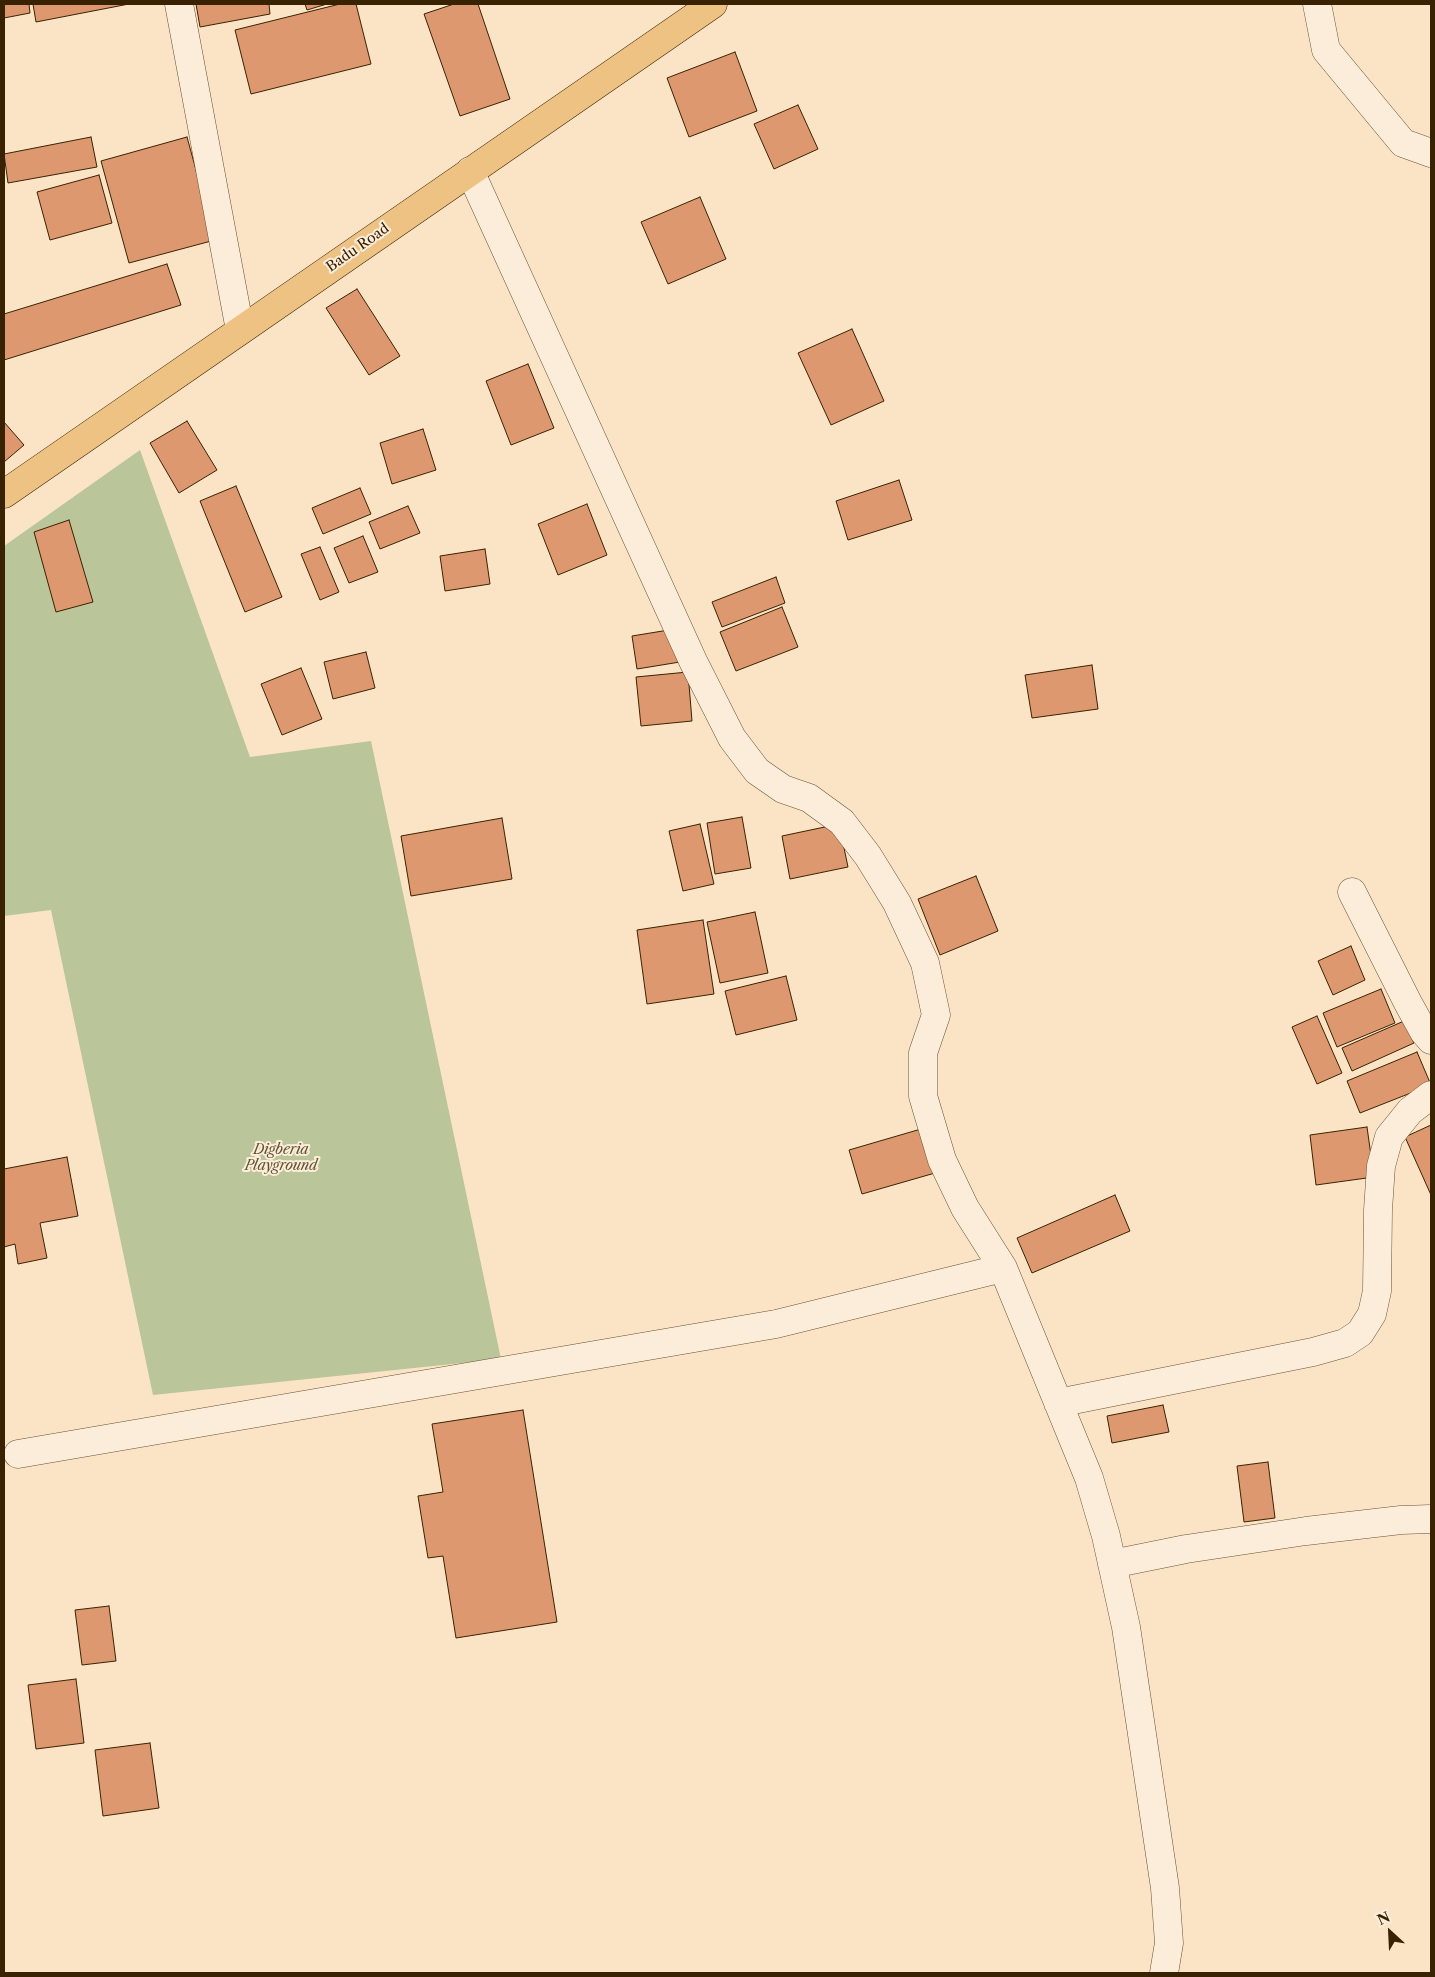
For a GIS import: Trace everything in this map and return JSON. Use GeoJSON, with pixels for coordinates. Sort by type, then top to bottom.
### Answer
{"type":"FeatureCollection","features":[{"type":"Feature","properties":{"kind":"main road","name":"Badu Road"},"geometry":{"type":"LineString","coordinates":[[4,494],[713,4]]}},
{"type":"Feature","properties":{"kind":"street"},"geometry":{"type":"LineString","coordinates":[[179,4],[240,330]]}},
{"type":"Feature","properties":{"kind":"street"},"geometry":{"type":"LineString","coordinates":[[1316,4],[1326,50],[1403,143],[1431,153]]}},
{"type":"Feature","properties":{"kind":"street"},"geometry":{"type":"LineString","coordinates":[[470,171],[693,660],[732,738],[757,771],[783,788],[809,798],[842,822],[868,856],[897,903],[925,963],[936,1015],[923,1053],[923,1096],[942,1160],[965,1208],[1003,1268],[1089,1478],[1106,1536],[1126,1627],[1165,1888],[1169,1943],[1164,1973]]}},
{"type":"Feature","properties":{"kind":"street"},"geometry":{"type":"LineString","coordinates":[[1352,892],[1408,1003],[1424,1032],[1431,1040]]}},
{"type":"Feature","properties":{"kind":"street"},"geometry":{"type":"LineString","coordinates":[[1058,1403],[1313,1352],[1345,1343],[1360,1333],[1372,1314],[1377,1292],[1378,1210],[1381,1166],[1389,1137],[1410,1111],[1431,1095]]}},
{"type":"Feature","properties":{"kind":"street"},"geometry":{"type":"LineString","coordinates":[[18,1454],[776,1324],[1003,1268]]}},
{"type":"Feature","properties":{"kind":"street"},"geometry":{"type":"LineString","coordinates":[[1112,1564],[1186,1548],[1306,1531],[1401,1520],[1431,1519]]}},
{"type":"Feature","properties":{"kind":"green space","name":"Digberia Playground"},"geometry":{"type":"Polygon","coordinates":[[[140,450],[250,757],[371,741],[501,1359],[153,1395],[51,910],[4,916],[4,546],[140,450]]]}},
{"type":"Feature","properties":{"kind":"building"},"geometry":{"type":"Polygon","coordinates":[[[4,4],[29,4],[30,13],[4,18],[4,4]]]}},
{"type":"Feature","properties":{"kind":"building"},"geometry":{"type":"Polygon","coordinates":[[[33,4],[129,4],[36,22],[33,4]]]}},
{"type":"Feature","properties":{"kind":"building"},"geometry":{"type":"Polygon","coordinates":[[[196,4],[269,4],[270,14],[200,27],[196,4]]]}},
{"type":"Feature","properties":{"kind":"building"},"geometry":{"type":"Polygon","coordinates":[[[305,4],[327,4],[307,10],[305,4]]]}},
{"type":"Feature","properties":{"kind":"building"},"geometry":{"type":"Polygon","coordinates":[[[340,4],[356,4],[371,64],[251,94],[235,30],[340,4]]]}},
{"type":"Feature","properties":{"kind":"building"},"geometry":{"type":"Polygon","coordinates":[[[454,4],[478,4],[510,99],[460,116],[424,14],[454,4]]]}},
{"type":"Feature","properties":{"kind":"building"},"geometry":{"type":"Polygon","coordinates":[[[735,52],[757,111],[689,137],[667,78],[735,52]]]}},
{"type":"Feature","properties":{"kind":"building"},"geometry":{"type":"Polygon","coordinates":[[[798,105],[818,149],[774,169],[754,124],[798,105]]]}},
{"type":"Feature","properties":{"kind":"building"},"geometry":{"type":"Polygon","coordinates":[[[91,137],[97,167],[8,183],[4,154],[91,137]]]}},
{"type":"Feature","properties":{"kind":"building"},"geometry":{"type":"Polygon","coordinates":[[[187,137],[215,240],[129,263],[101,161],[187,137]]]}},
{"type":"Feature","properties":{"kind":"building"},"geometry":{"type":"Polygon","coordinates":[[[99,175],[112,223],[50,240],[37,192],[99,175]]]}},
{"type":"Feature","properties":{"kind":"building"},"geometry":{"type":"Polygon","coordinates":[[[700,197],[726,259],[668,284],[641,222],[700,197]]]}},
{"type":"Feature","properties":{"kind":"building"},"geometry":{"type":"Polygon","coordinates":[[[167,264],[181,305],[4,360],[4,314],[167,264]]]}},
{"type":"Feature","properties":{"kind":"building"},"geometry":{"type":"Polygon","coordinates":[[[357,289],[400,356],[369,375],[326,308],[357,289]]]}},
{"type":"Feature","properties":{"kind":"building"},"geometry":{"type":"Polygon","coordinates":[[[852,329],[884,401],[831,425],[798,353],[852,329]]]}},
{"type":"Feature","properties":{"kind":"building"},"geometry":{"type":"Polygon","coordinates":[[[528,364],[554,428],[511,445],[486,381],[528,364]]]}},
{"type":"Feature","properties":{"kind":"building"},"geometry":{"type":"Polygon","coordinates":[[[187,421],[217,470],[179,493],[150,443],[187,421]]]}},
{"type":"Feature","properties":{"kind":"building"},"geometry":{"type":"Polygon","coordinates":[[[4,422],[24,445],[4,462],[4,422]]]}},
{"type":"Feature","properties":{"kind":"building"},"geometry":{"type":"Polygon","coordinates":[[[423,429],[436,470],[392,484],[380,443],[423,429]]]}},
{"type":"Feature","properties":{"kind":"building"},"geometry":{"type":"Polygon","coordinates":[[[899,480],[912,520],[848,540],[836,501],[899,480]]]}},
{"type":"Feature","properties":{"kind":"building"},"geometry":{"type":"Polygon","coordinates":[[[236,486],[282,597],[245,612],[200,501],[236,486]]]}},
{"type":"Feature","properties":{"kind":"building"},"geometry":{"type":"Polygon","coordinates":[[[360,488],[371,514],[323,534],[312,508],[360,488]]]}},
{"type":"Feature","properties":{"kind":"building"},"geometry":{"type":"Polygon","coordinates":[[[587,504],[607,555],[558,575],[538,524],[587,504]]]}},
{"type":"Feature","properties":{"kind":"building"},"geometry":{"type":"Polygon","coordinates":[[[408,506],[420,533],[380,549],[369,522],[408,506]]]}},
{"type":"Feature","properties":{"kind":"building"},"geometry":{"type":"Polygon","coordinates":[[[69,520],[93,602],[56,612],[34,532],[69,520]]]}},
{"type":"Feature","properties":{"kind":"building"},"geometry":{"type":"Polygon","coordinates":[[[363,536],[378,572],[349,583],[334,548],[363,536]]]}},
{"type":"Feature","properties":{"kind":"building"},"geometry":{"type":"Polygon","coordinates":[[[320,547],[339,592],[320,600],[301,554],[320,547]]]}},
{"type":"Feature","properties":{"kind":"building"},"geometry":{"type":"Polygon","coordinates":[[[485,549],[490,584],[445,591],[440,556],[485,549]]]}},
{"type":"Feature","properties":{"kind":"building"},"geometry":{"type":"Polygon","coordinates":[[[776,577],[785,603],[722,627],[712,602],[776,577]]]}},
{"type":"Feature","properties":{"kind":"building"},"geometry":{"type":"Polygon","coordinates":[[[782,607],[798,647],[736,671],[720,632],[782,607]]]}},
{"type":"Feature","properties":{"kind":"building"},"geometry":{"type":"Polygon","coordinates":[[[675,629],[680,662],[637,669],[632,636],[675,629]]]}},
{"type":"Feature","properties":{"kind":"building"},"geometry":{"type":"Polygon","coordinates":[[[366,652],[375,688],[333,699],[324,662],[366,652]]]}},
{"type":"Feature","properties":{"kind":"building"},"geometry":{"type":"Polygon","coordinates":[[[1092,665],[1098,709],[1032,718],[1025,675],[1092,665]]]}},
{"type":"Feature","properties":{"kind":"building"},"geometry":{"type":"Polygon","coordinates":[[[301,668],[322,719],[282,735],[261,684],[301,668]]]}},
{"type":"Feature","properties":{"kind":"building"},"geometry":{"type":"Polygon","coordinates":[[[688,672],[692,721],[641,726],[636,677],[688,672]]]}},
{"type":"Feature","properties":{"kind":"building"},"geometry":{"type":"Polygon","coordinates":[[[742,817],[751,868],[715,874],[707,823],[742,817]]]}},
{"type":"Feature","properties":{"kind":"building"},"geometry":{"type":"Polygon","coordinates":[[[502,818],[512,879],[411,896],[401,836],[502,818]]]}},
{"type":"Feature","properties":{"kind":"building"},"geometry":{"type":"Polygon","coordinates":[[[700,824],[714,884],[683,891],[669,831],[700,824]]]}},
{"type":"Feature","properties":{"kind":"building"},"geometry":{"type":"Polygon","coordinates":[[[839,824],[848,867],[790,879],[782,836],[839,824]]]}},
{"type":"Feature","properties":{"kind":"building"},"geometry":{"type":"Polygon","coordinates":[[[976,876],[998,931],[940,955],[918,899],[976,876]]]}},
{"type":"Feature","properties":{"kind":"building"},"geometry":{"type":"Polygon","coordinates":[[[755,912],[768,973],[720,983],[707,922],[755,912]]]}},
{"type":"Feature","properties":{"kind":"building"},"geometry":{"type":"Polygon","coordinates":[[[703,920],[714,994],[647,1004],[637,930],[703,920]]]}},
{"type":"Feature","properties":{"kind":"building"},"geometry":{"type":"Polygon","coordinates":[[[1351,946],[1365,980],[1333,995],[1318,961],[1351,946]]]}},
{"type":"Feature","properties":{"kind":"building"},"geometry":{"type":"Polygon","coordinates":[[[786,976],[797,1020],[736,1035],[725,991],[786,976]]]}},
{"type":"Feature","properties":{"kind":"building"},"geometry":{"type":"Polygon","coordinates":[[[1381,989],[1395,1023],[1337,1047],[1323,1013],[1381,989]]]}},
{"type":"Feature","properties":{"kind":"building"},"geometry":{"type":"Polygon","coordinates":[[[1317,1016],[1342,1073],[1317,1084],[1292,1027],[1317,1016]]]}},
{"type":"Feature","properties":{"kind":"building"},"geometry":{"type":"Polygon","coordinates":[[[1404,1021],[1414,1043],[1352,1071],[1342,1048],[1404,1021]]]}},
{"type":"Feature","properties":{"kind":"building"},"geometry":{"type":"Polygon","coordinates":[[[1417,1052],[1431,1085],[1360,1113],[1347,1081],[1417,1052]]]}},
{"type":"Feature","properties":{"kind":"building"},"geometry":{"type":"Polygon","coordinates":[[[1431,1125],[1431,1195],[1405,1137],[1431,1125]]]}},
{"type":"Feature","properties":{"kind":"building"},"geometry":{"type":"Polygon","coordinates":[[[1367,1127],[1374,1177],[1316,1185],[1310,1135],[1367,1127]]]}},
{"type":"Feature","properties":{"kind":"building"},"geometry":{"type":"Polygon","coordinates":[[[921,1129],[935,1173],[862,1194],[849,1150],[921,1129]]]}},
{"type":"Feature","properties":{"kind":"building"},"geometry":{"type":"Polygon","coordinates":[[[67,1157],[78,1216],[40,1223],[47,1258],[18,1264],[15,1244],[4,1247],[4,1169],[67,1157]]]}},
{"type":"Feature","properties":{"kind":"building"},"geometry":{"type":"Polygon","coordinates":[[[1115,1195],[1130,1231],[1032,1273],[1017,1238],[1115,1195]]]}},
{"type":"Feature","properties":{"kind":"building"},"geometry":{"type":"Polygon","coordinates":[[[1163,1405],[1169,1432],[1112,1443],[1107,1416],[1163,1405]]]}},
{"type":"Feature","properties":{"kind":"building"},"geometry":{"type":"Polygon","coordinates":[[[523,1410],[557,1622],[456,1638],[443,1556],[428,1558],[418,1496],[443,1492],[432,1424],[523,1410]]]}},
{"type":"Feature","properties":{"kind":"building"},"geometry":{"type":"Polygon","coordinates":[[[1268,1462],[1275,1518],[1244,1522],[1237,1466],[1268,1462]]]}},
{"type":"Feature","properties":{"kind":"building"},"geometry":{"type":"Polygon","coordinates":[[[109,1606],[116,1661],[82,1665],[75,1610],[109,1606]]]}},
{"type":"Feature","properties":{"kind":"building"},"geometry":{"type":"Polygon","coordinates":[[[76,1679],[84,1743],[36,1749],[28,1685],[76,1679]]]}},
{"type":"Feature","properties":{"kind":"building"},"geometry":{"type":"Polygon","coordinates":[[[150,1743],[159,1808],[103,1816],[95,1750],[150,1743]]]}}]}
